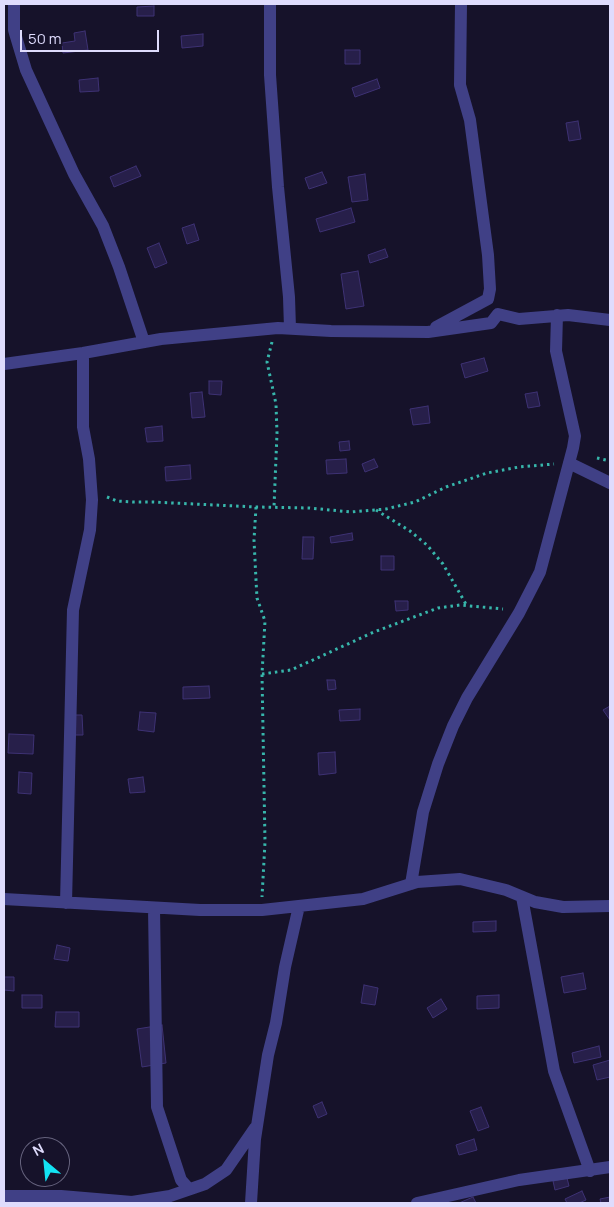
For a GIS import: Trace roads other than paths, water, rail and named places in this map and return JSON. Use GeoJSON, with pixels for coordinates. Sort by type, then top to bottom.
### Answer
{"type":"FeatureCollection","features":[{"type":"Feature","properties":{"kind":"street"},"geometry":{"type":"LineString","coordinates":[[14,4],[14,30],[26,70],[43,111],[74,174],[103,226],[144,342]]}},
{"type":"Feature","properties":{"kind":"street"},"geometry":{"type":"LineString","coordinates":[[270,4],[271,84],[278,187],[289,296],[284,328]]}},
{"type":"Feature","properties":{"kind":"street"},"geometry":{"type":"LineString","coordinates":[[428,332],[488,299],[490,289],[488,256],[470,120],[460,85],[461,4]]}},
{"type":"Feature","properties":{"kind":"street"},"geometry":{"type":"LineString","coordinates":[[4,364],[144,342],[284,328],[331,331],[428,332],[491,323],[498,314],[519,319],[556,315],[586,316],[610,320]]}},
{"type":"Feature","properties":{"kind":"street"},"geometry":{"type":"LineString","coordinates":[[410,884],[423,812],[453,726],[467,698],[519,613],[540,572],[573,448],[574,436],[556,351],[556,315]]}},
{"type":"Feature","properties":{"kind":"street"},"geometry":{"type":"LineString","coordinates":[[66,903],[73,610],[90,530],[92,500],[89,459],[83,427],[83,353]]}},
{"type":"Feature","properties":{"kind":"street"},"geometry":{"type":"LineString","coordinates":[[569,463],[610,483]]}},
{"type":"Feature","properties":{"kind":"street"},"geometry":{"type":"LineString","coordinates":[[4,899],[154,908],[262,910],[363,899],[417,882],[460,879],[488,885],[535,902],[563,907],[610,906]]}},
{"type":"Feature","properties":{"kind":"street"},"geometry":{"type":"LineString","coordinates":[[522,897],[554,1071],[590,1171]]}},
{"type":"Feature","properties":{"kind":"street"},"geometry":{"type":"LineString","coordinates":[[251,1203],[256,1127],[285,967],[299,906]]}},
{"type":"Feature","properties":{"kind":"street"},"geometry":{"type":"LineString","coordinates":[[154,908],[157,1107],[181,1180],[190,1189]]}},
{"type":"Feature","properties":{"kind":"street"},"geometry":{"type":"LineString","coordinates":[[4,1196],[61,1196],[132,1202],[170,1196],[205,1184],[226,1170],[256,1127]]}},
{"type":"Feature","properties":{"kind":"street"},"geometry":{"type":"LineString","coordinates":[[419,1203],[519,1180],[610,1167]]}}]}
